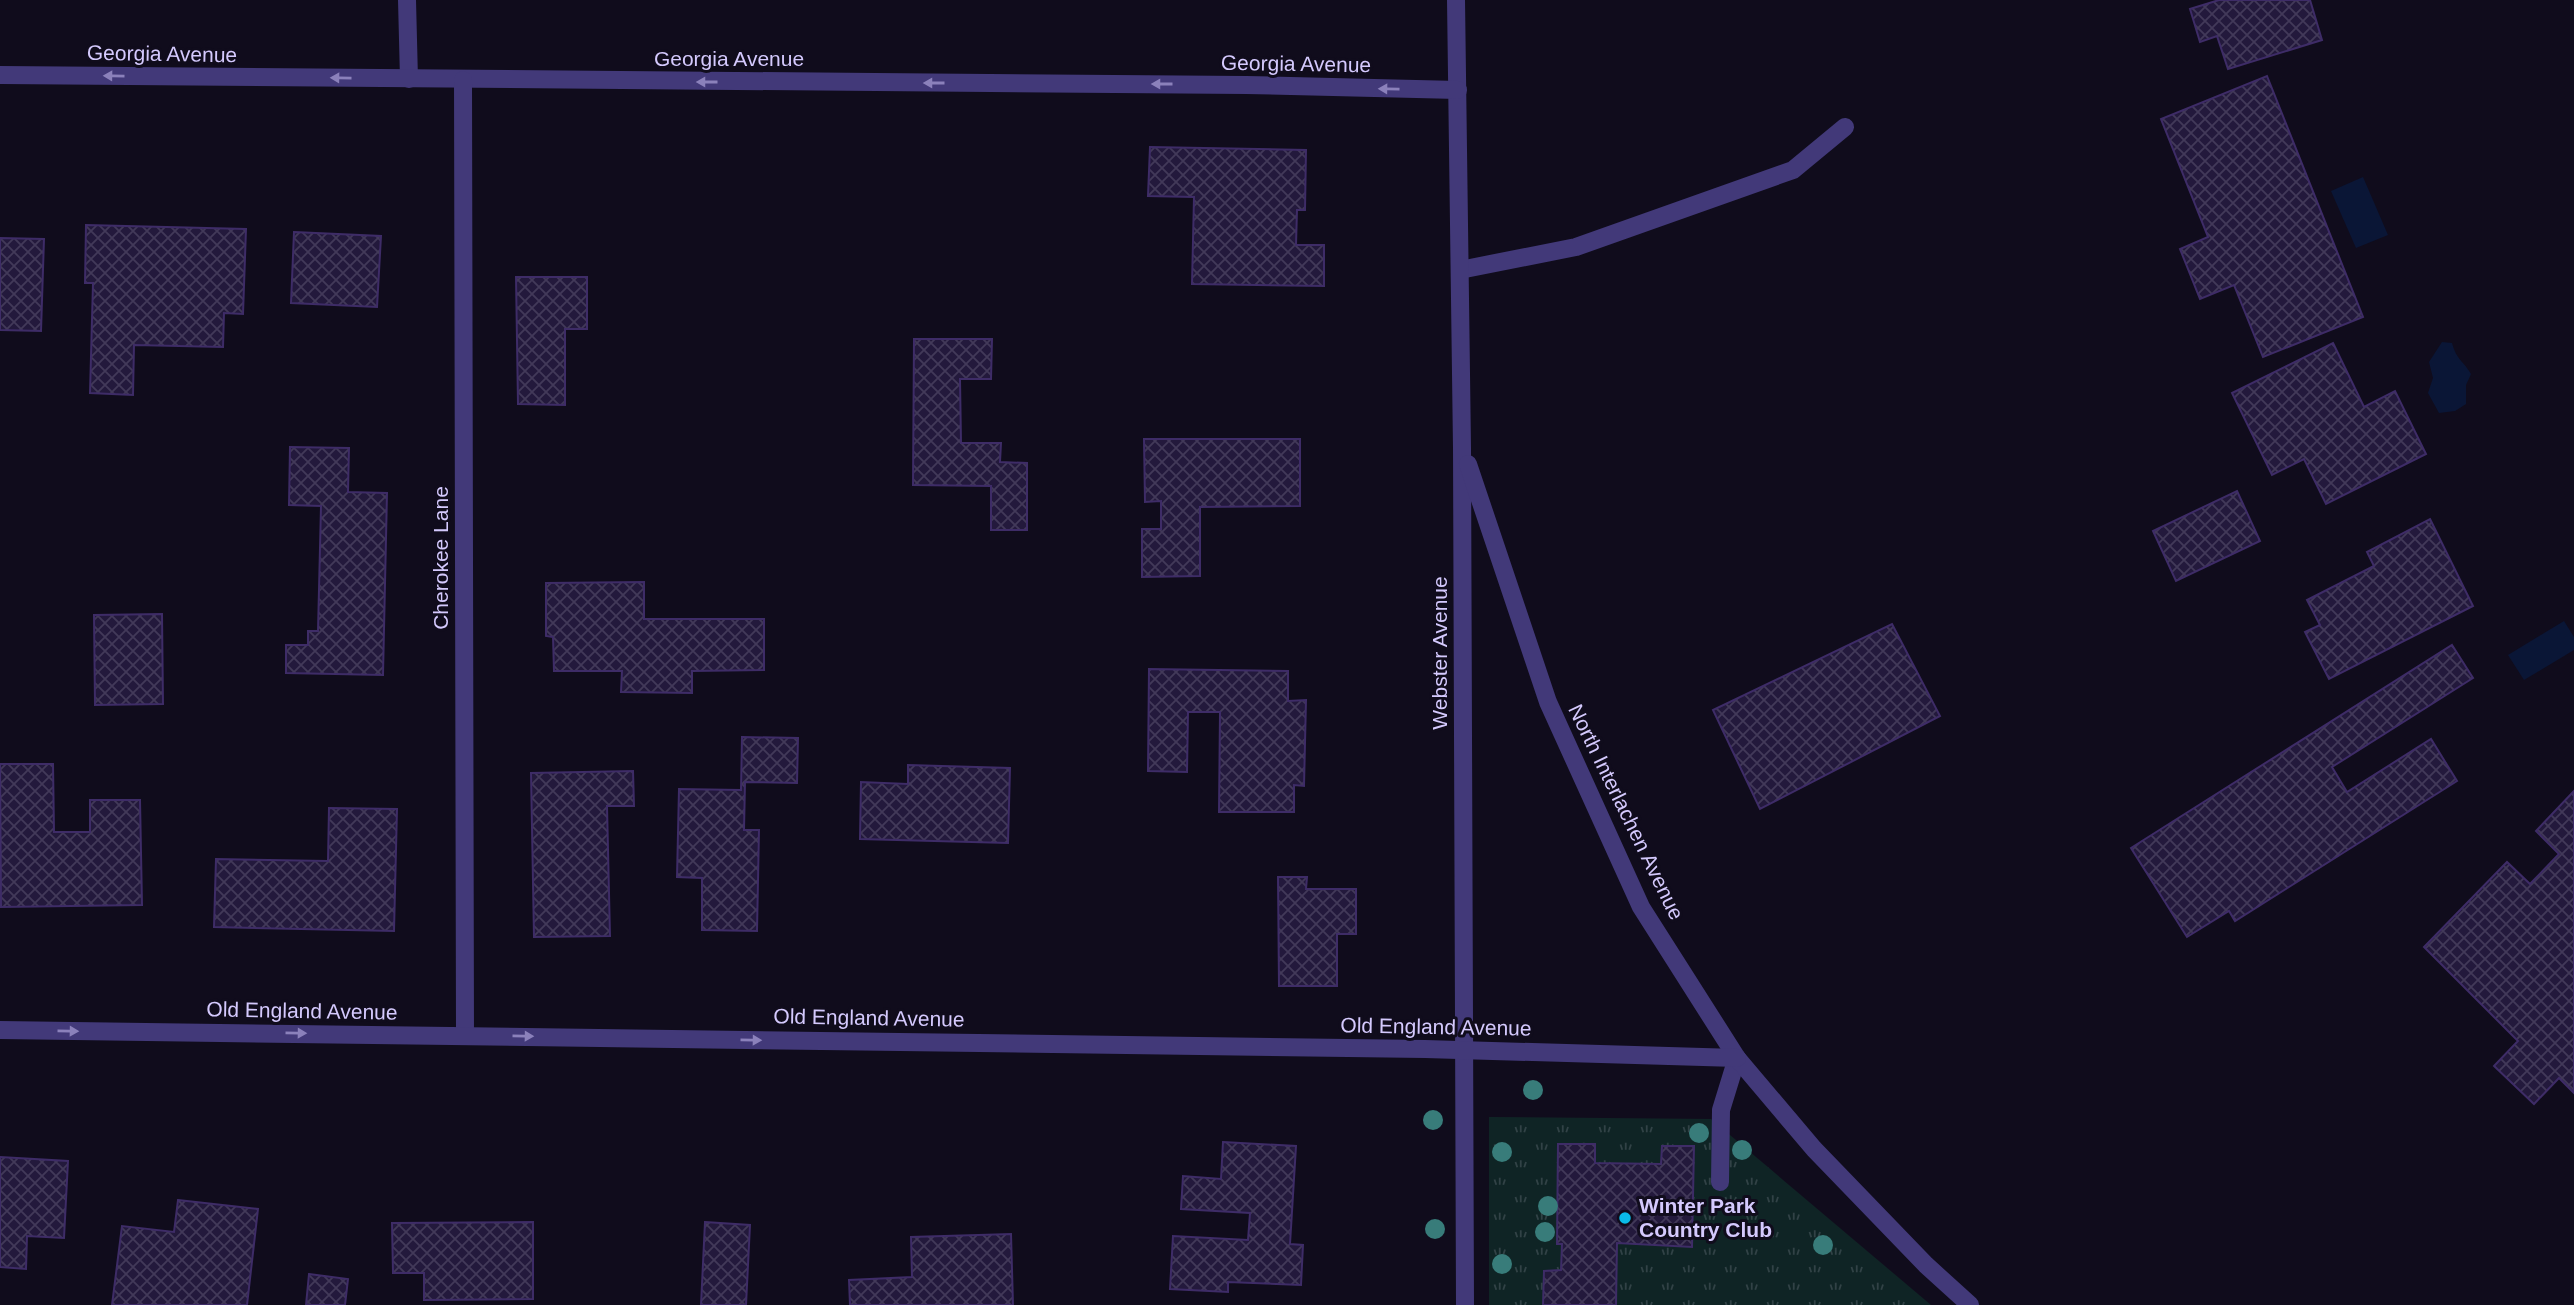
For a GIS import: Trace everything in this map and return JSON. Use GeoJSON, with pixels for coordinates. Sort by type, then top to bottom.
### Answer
{"type":"FeatureCollection","features":[{"type":"Feature","properties":{"kind":"street"},"geometry":{"type":"LineString","coordinates":[[407,0],[409,79]]}},
{"type":"Feature","properties":{"kind":"street","name":"Webster Avenue"},"geometry":{"type":"LineString","coordinates":[[1456,0],[1462,448],[1465,1305]]}},
{"type":"Feature","properties":{"kind":"street","name":"Georgia Avenue"},"geometry":{"type":"LineString","coordinates":[[0,75],[1246,85],[1458,90]]}},
{"type":"Feature","properties":{"kind":"street","name":"Cherokee Lane"},"geometry":{"type":"LineString","coordinates":[[463,80],[465,1035]]}},
{"type":"Feature","properties":{"kind":"street"},"geometry":{"type":"LineString","coordinates":[[1460,270],[1576,247],[1793,170],[1845,127]]}},
{"type":"Feature","properties":{"kind":"street","name":"North Interlachen Avenue"},"geometry":{"type":"LineString","coordinates":[[1462,448],[1548,702],[1641,907],[1737,1058],[1814,1149],[1926,1265],[1970,1305]]}},
{"type":"Feature","properties":{"kind":"street","name":"Old England Avenue"},"geometry":{"type":"LineString","coordinates":[[0,1030],[1464,1050],[1737,1058]]}},
{"type":"Feature","properties":{"kind":"street"},"geometry":{"type":"LineString","coordinates":[[1720,1182],[1721,1110],[1737,1058]]}},
{"type":"Feature","properties":{"kind":"green space"},"geometry":{"type":"Polygon","coordinates":[[[1489,1117],[1711,1119],[1931,1305],[1489,1305],[1489,1117]]]}},
{"type":"Feature","properties":{"kind":"water"},"geometry":{"type":"Polygon","coordinates":[[[2363,177],[2388,235],[2356,248],[2331,191],[2363,177]]]}},
{"type":"Feature","properties":{"kind":"water"},"geometry":{"type":"Polygon","coordinates":[[[2442,342],[2452,343],[2458,357],[2471,374],[2466,385],[2466,404],[2455,411],[2439,413],[2428,393],[2433,378],[2429,362],[2442,342]]]}},
{"type":"Feature","properties":{"kind":"water"},"geometry":{"type":"Polygon","coordinates":[[[2564,621],[2574,637],[2574,650],[2524,680],[2508,655],[2564,621]]]}},
{"type":"Feature","properties":{"kind":"building"},"geometry":{"type":"Polygon","coordinates":[[[2219,0],[2310,0],[2322,40],[2228,69],[2217,36],[2200,42],[2190,9],[2219,0]]]}},
{"type":"Feature","properties":{"kind":"building"},"geometry":{"type":"Polygon","coordinates":[[[2267,76],[2363,317],[2263,357],[2234,285],[2200,299],[2180,249],[2208,237],[2161,119],[2267,76]]]}},
{"type":"Feature","properties":{"kind":"building"},"geometry":{"type":"Polygon","coordinates":[[[1150,147],[1306,150],[1305,210],[1297,210],[1296,245],[1324,245],[1324,286],[1192,284],[1194,197],[1148,196],[1150,147]]]}},
{"type":"Feature","properties":{"kind":"building"},"geometry":{"type":"Polygon","coordinates":[[[86,225],[246,229],[243,314],[224,313],[223,347],[134,345],[133,395],[90,393],[93,283],[85,283],[86,225]]]}},
{"type":"Feature","properties":{"kind":"building"},"geometry":{"type":"Polygon","coordinates":[[[294,232],[381,236],[377,307],[291,303],[294,232]]]}},
{"type":"Feature","properties":{"kind":"building"},"geometry":{"type":"Polygon","coordinates":[[[0,238],[44,239],[41,331],[0,330],[0,238]]]}},
{"type":"Feature","properties":{"kind":"building"},"geometry":{"type":"Polygon","coordinates":[[[516,277],[587,277],[587,329],[565,329],[565,405],[518,404],[516,277]]]}},
{"type":"Feature","properties":{"kind":"building"},"geometry":{"type":"Polygon","coordinates":[[[914,339],[992,339],[991,379],[960,379],[961,443],[1001,443],[1000,462],[1027,463],[1027,530],[991,530],[991,486],[913,485],[914,339]]]}},
{"type":"Feature","properties":{"kind":"building"},"geometry":{"type":"Polygon","coordinates":[[[2333,343],[2364,407],[2395,391],[2426,454],[2326,504],[2304,459],[2272,475],[2232,393],[2333,343]]]}},
{"type":"Feature","properties":{"kind":"building"},"geometry":{"type":"Polygon","coordinates":[[[1144,439],[1300,439],[1300,506],[1200,507],[1200,576],[1142,577],[1142,529],[1161,529],[1161,501],[1145,502],[1144,439]]]}},
{"type":"Feature","properties":{"kind":"building"},"geometry":{"type":"Polygon","coordinates":[[[290,447],[349,448],[348,492],[387,493],[383,675],[286,673],[286,645],[308,645],[308,631],[318,631],[321,506],[289,505],[290,447]]]}},
{"type":"Feature","properties":{"kind":"building"},"geometry":{"type":"Polygon","coordinates":[[[2237,491],[2260,541],[2176,581],[2153,531],[2237,491]]]}},
{"type":"Feature","properties":{"kind":"building"},"geometry":{"type":"Polygon","coordinates":[[[2430,519],[2473,606],[2329,679],[2305,632],[2320,625],[2307,600],[2374,566],[2367,552],[2430,519]]]}},
{"type":"Feature","properties":{"kind":"building"},"geometry":{"type":"Polygon","coordinates":[[[644,582],[644,619],[764,619],[764,670],[692,671],[692,693],[621,692],[622,671],[554,671],[553,637],[546,636],[546,583],[644,582]]]}},
{"type":"Feature","properties":{"kind":"building"},"geometry":{"type":"Polygon","coordinates":[[[162,614],[163,704],[95,705],[94,615],[162,614]]]}},
{"type":"Feature","properties":{"kind":"building"},"geometry":{"type":"Polygon","coordinates":[[[1892,624],[1940,716],[1760,809],[1713,710],[1892,624]]]}},
{"type":"Feature","properties":{"kind":"building"},"geometry":{"type":"Polygon","coordinates":[[[2452,645],[2473,678],[2332,767],[2347,792],[2431,739],[2457,781],[2235,921],[2229,911],[2187,937],[2131,848],[2452,645]]]}},
{"type":"Feature","properties":{"kind":"building"},"geometry":{"type":"Polygon","coordinates":[[[1149,669],[1288,671],[1288,701],[1306,700],[1304,786],[1294,785],[1294,812],[1219,812],[1220,712],[1188,712],[1187,772],[1148,771],[1149,669]]]}},
{"type":"Feature","properties":{"kind":"building"},"geometry":{"type":"Polygon","coordinates":[[[742,737],[798,738],[797,783],[745,782],[744,830],[759,830],[757,931],[702,930],[702,878],[677,877],[679,789],[741,790],[742,737]]]}},
{"type":"Feature","properties":{"kind":"building"},"geometry":{"type":"Polygon","coordinates":[[[0,764],[53,764],[54,832],[90,832],[90,800],[140,800],[142,905],[1,907],[0,764]]]}},
{"type":"Feature","properties":{"kind":"building"},"geometry":{"type":"Polygon","coordinates":[[[908,765],[1010,768],[1008,843],[860,839],[861,782],[908,784],[908,765]]]}},
{"type":"Feature","properties":{"kind":"building"},"geometry":{"type":"Polygon","coordinates":[[[633,771],[634,806],[607,806],[610,936],[534,937],[531,773],[633,771]]]}},
{"type":"Feature","properties":{"kind":"building"},"geometry":{"type":"Polygon","coordinates":[[[2574,791],[2574,1093],[2559,1078],[2534,1104],[2494,1066],[2518,1041],[2424,947],[2507,862],[2530,884],[2559,854],[2536,831],[2574,791]]]}},
{"type":"Feature","properties":{"kind":"building"},"geometry":{"type":"Polygon","coordinates":[[[329,808],[397,809],[394,931],[214,927],[216,859],[328,861],[329,808]]]}},
{"type":"Feature","properties":{"kind":"building"},"geometry":{"type":"Polygon","coordinates":[[[1278,877],[1307,877],[1306,889],[1356,889],[1356,934],[1337,934],[1337,986],[1279,986],[1278,877]]]}},
{"type":"Feature","properties":{"kind":"building"},"geometry":{"type":"Polygon","coordinates":[[[1223,1142],[1296,1146],[1290,1244],[1303,1245],[1301,1285],[1228,1282],[1228,1292],[1170,1289],[1173,1236],[1248,1240],[1250,1213],[1181,1209],[1183,1176],[1221,1179],[1223,1142]]]}},
{"type":"Feature","properties":{"kind":"building","name":"Winter Park Country Club"},"geometry":{"type":"Polygon","coordinates":[[[1558,1144],[1595,1144],[1595,1163],[1661,1164],[1662,1146],[1694,1146],[1692,1247],[1617,1243],[1616,1305],[1543,1305],[1544,1271],[1561,1270],[1562,1244],[1557,1244],[1558,1144]]]}},
{"type":"Feature","properties":{"kind":"building"},"geometry":{"type":"Polygon","coordinates":[[[0,1157],[68,1161],[64,1238],[27,1236],[26,1269],[0,1267],[0,1157]]]}},
{"type":"Feature","properties":{"kind":"building"},"geometry":{"type":"Polygon","coordinates":[[[178,1200],[258,1209],[247,1305],[112,1305],[122,1226],[174,1232],[178,1200]]]}},
{"type":"Feature","properties":{"kind":"building"},"geometry":{"type":"Polygon","coordinates":[[[533,1222],[533,1299],[424,1300],[424,1273],[393,1273],[392,1223],[533,1222]]]}},
{"type":"Feature","properties":{"kind":"building"},"geometry":{"type":"Polygon","coordinates":[[[705,1222],[750,1225],[746,1305],[701,1305],[705,1222]]]}},
{"type":"Feature","properties":{"kind":"building"},"geometry":{"type":"Polygon","coordinates":[[[1011,1234],[1013,1305],[850,1305],[849,1280],[912,1277],[911,1237],[1011,1234]]]}},
{"type":"Feature","properties":{"kind":"building"},"geometry":{"type":"Polygon","coordinates":[[[309,1274],[348,1279],[345,1305],[306,1305],[309,1274]]]}},
{"type":"Feature","properties":{"kind":"place","name":"Winter Park Country Club"},"geometry":{"type":"Point","coordinates":[1625,1218]}}]}
